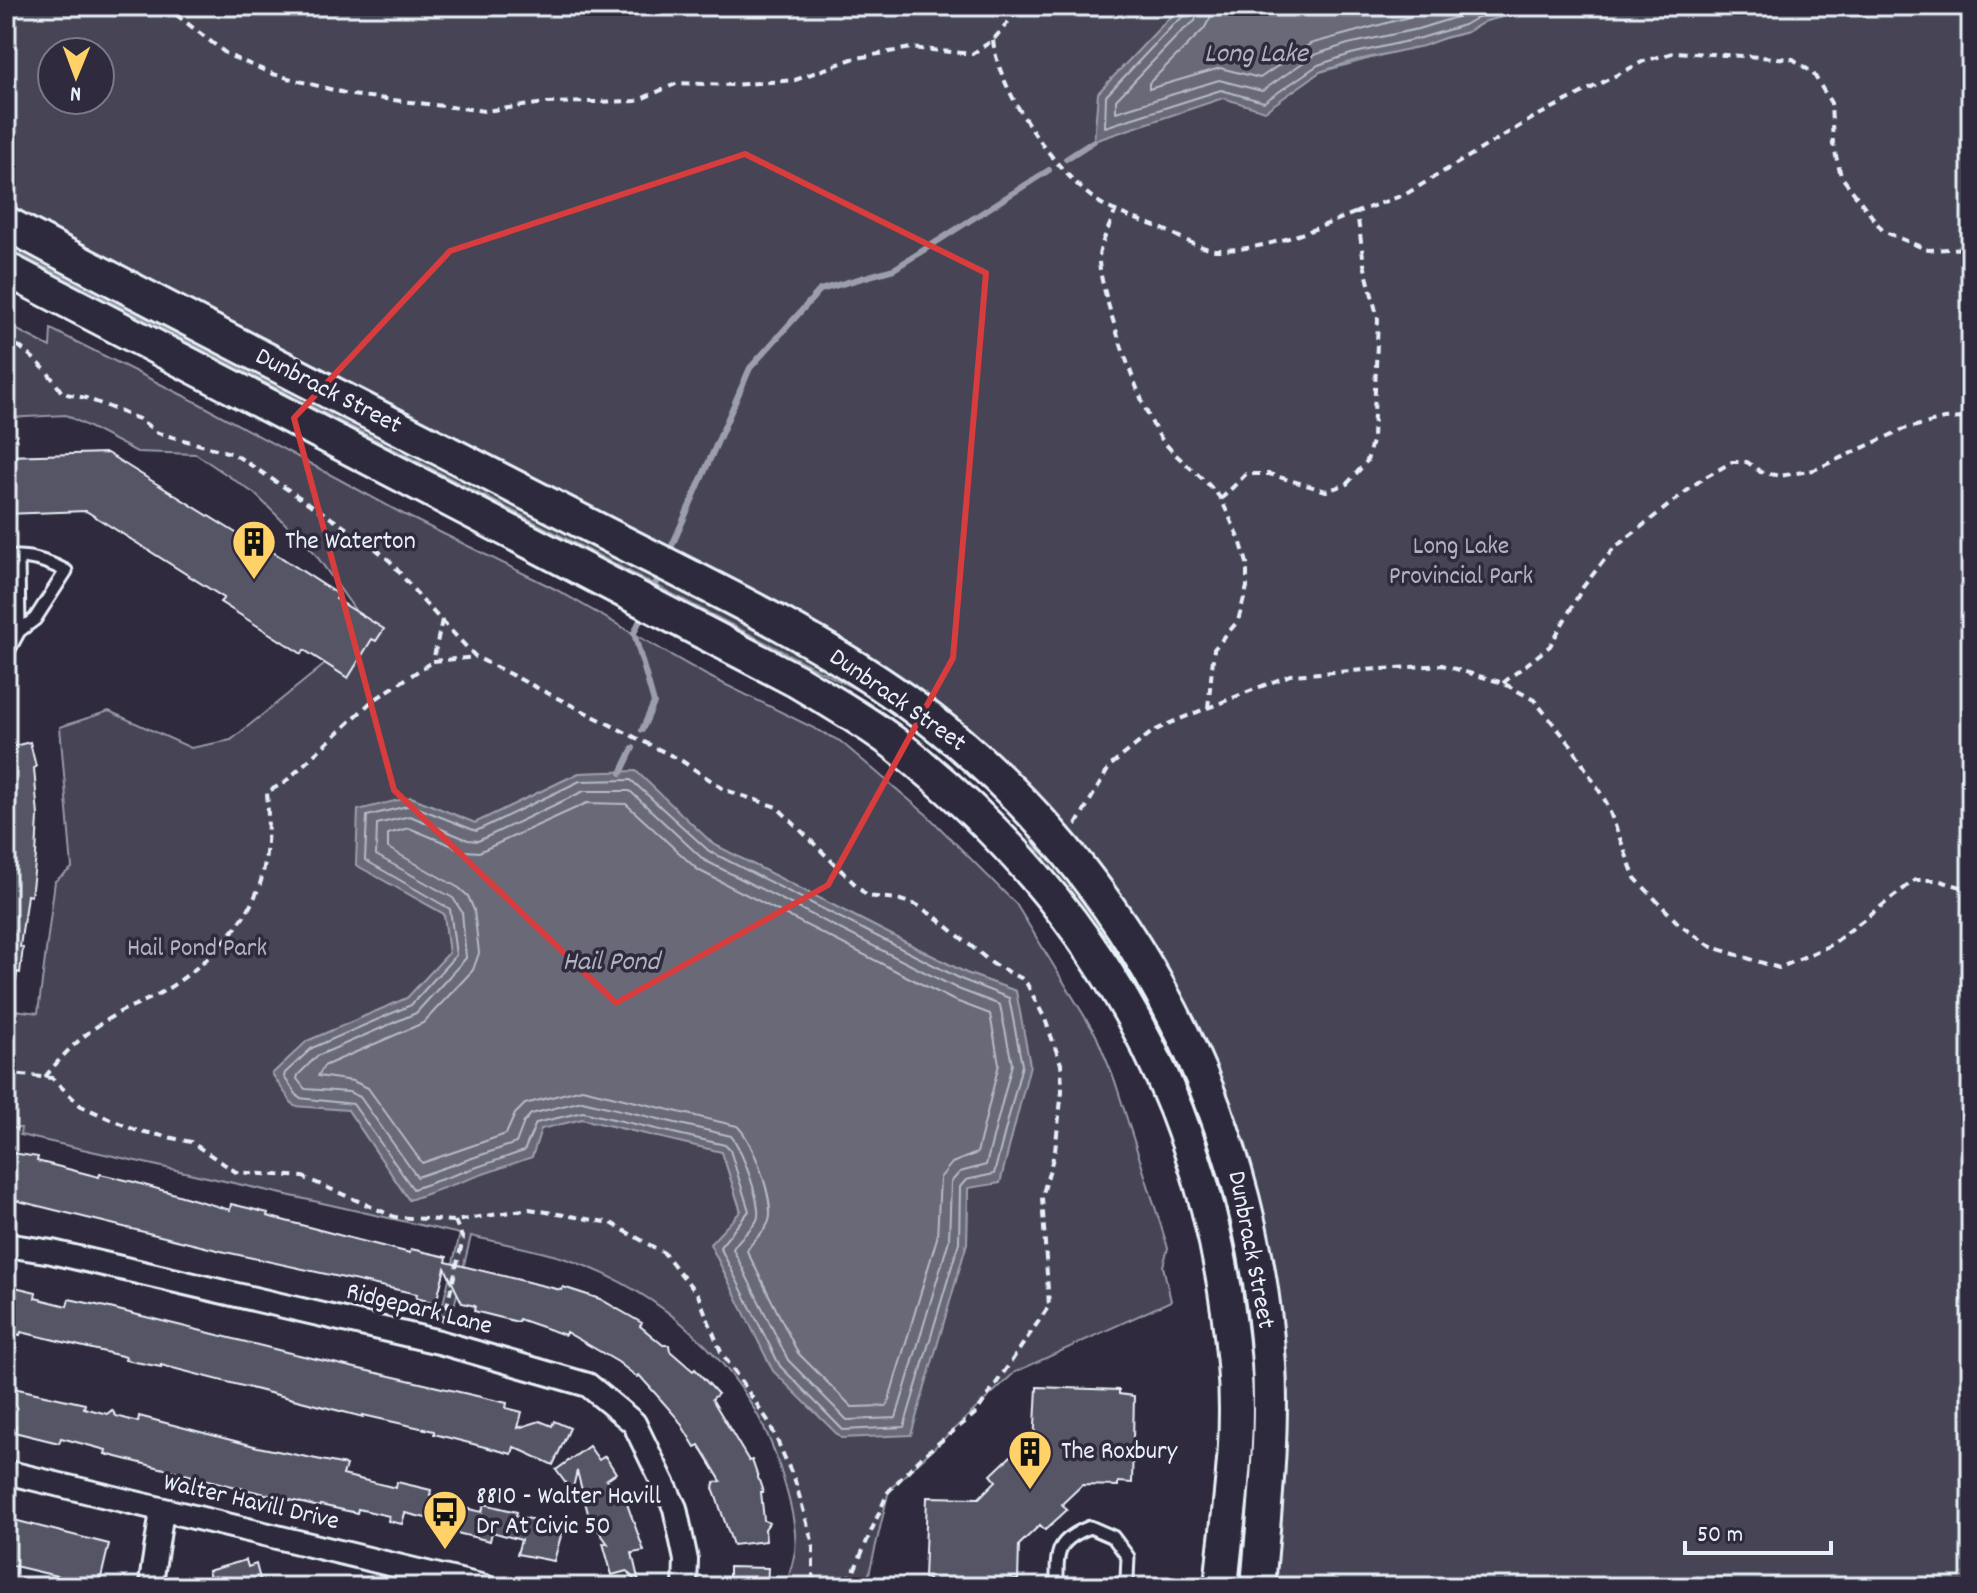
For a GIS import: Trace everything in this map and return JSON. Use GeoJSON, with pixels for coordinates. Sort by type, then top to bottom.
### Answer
{"type":"FeatureCollection","features":[{"type":"Feature","properties":{"kind":"main road","name":"Dunbrack Street"},"geometry":{"type":"LineString","coordinates":[[6,223],[832,654],[901,698],[964,747],[1022,802],[1063,848],[1118,921],[1157,983],[1191,1049],[1231,1152],[1256,1260],[1266,1332],[1269,1404],[1258,1587]]}},
{"type":"Feature","properties":{"kind":"main road","name":"Dunbrack Street"},"geometry":{"type":"LineString","coordinates":[[6,269],[797,681],[892,742],[978,814],[998,835],[1055,898],[1119,991],[1169,1092],[1207,1201],[1220,1254],[1234,1365],[1234,1479],[1220,1581]]}},
{"type":"Feature","properties":{"kind":"main road"},"geometry":{"type":"LineString","coordinates":[[1266,1488],[1276,1549],[1276,1574],[1281,1587]]}},
{"type":"Feature","properties":{"kind":"street","name":"Ridgepark Lane"},"geometry":{"type":"LineString","coordinates":[[6,1245],[52,1252],[439,1342],[588,1385],[634,1423],[675,1508],[686,1560],[685,1587]]}},
{"type":"Feature","properties":{"kind":"street","name":"Walter Havill Drive"},"geometry":{"type":"LineString","coordinates":[[6,1472],[485,1587]]}},
{"type":"Feature","properties":{"kind":"street"},"geometry":{"type":"LineString","coordinates":[[155,1587],[152,1576],[162,1511]]}},
{"type":"Feature","properties":{"kind":"lane"},"geometry":{"type":"LineString","coordinates":[[6,655],[19,631],[35,619],[66,571],[46,560],[12,557],[19,631]]}},
{"type":"Feature","properties":{"kind":"lane"},"geometry":{"type":"LineString","coordinates":[[1057,1587],[1057,1554],[1070,1535],[1090,1527],[1113,1537],[1128,1557],[1127,1578],[1120,1587]]}},
{"type":"Feature","properties":{"kind":"path"},"geometry":{"type":"LineString","coordinates":[[165,6],[228,55],[273,74],[352,95],[485,111],[546,103],[636,101],[678,83],[733,85],[795,80],[852,59],[911,48],[972,54],[993,40],[1022,6]]}},
{"type":"Feature","properties":{"kind":"path"},"geometry":{"type":"LineString","coordinates":[[993,40],[995,60],[1009,92],[1061,169],[1099,202],[1211,250],[1242,250],[1293,238],[1406,194],[1533,118],[1644,61],[1676,52],[1793,59],[1813,73],[1831,103],[1833,144],[1841,176],[1883,231],[1928,250],[1971,248]]}},
{"type":"Feature","properties":{"kind":"path"},"geometry":{"type":"LineString","coordinates":[[1116,209],[1099,257],[1110,307],[1137,394],[1160,437],[1209,482],[1221,499],[1247,563],[1247,587],[1238,621],[1214,649],[1208,708]]}},
{"type":"Feature","properties":{"kind":"path"},"geometry":{"type":"LineString","coordinates":[[1221,499],[1246,474],[1269,474],[1326,491],[1347,484],[1367,461],[1373,437],[1378,319],[1364,264],[1357,212]]}},
{"type":"Feature","properties":{"kind":"path"},"geometry":{"type":"LineString","coordinates":[[6,337],[33,356],[62,393],[86,398],[139,419],[158,433],[180,441],[234,454],[297,493],[390,561],[476,657],[682,761],[725,790],[777,807],[867,896],[917,905],[993,964],[1021,978],[1045,1019],[1061,1064],[1062,1091],[1055,1151],[1042,1197],[1049,1306],[976,1413],[920,1458],[888,1492],[854,1571],[839,1587]]}},
{"type":"Feature","properties":{"kind":"path"},"geometry":{"type":"LineString","coordinates":[[1503,683],[1550,646],[1583,587],[1613,549],[1702,479],[1732,462],[1747,462],[1761,472],[1780,476],[1814,470],[1904,429],[1944,419],[1971,418]]}},
{"type":"Feature","properties":{"kind":"path"},"geometry":{"type":"LineString","coordinates":[[433,661],[442,620]]}},
{"type":"Feature","properties":{"kind":"path"},"geometry":{"type":"LineString","coordinates":[[45,1077],[74,1042],[116,1014],[160,993],[211,957],[251,905],[261,881],[268,813],[267,792],[284,783],[371,702],[433,661],[476,657]]}},
{"type":"Feature","properties":{"kind":"path"},"geometry":{"type":"LineString","coordinates":[[1063,848],[1110,766],[1152,732],[1290,675],[1442,665],[1503,683],[1534,700],[1571,745],[1606,802],[1635,878],[1681,926],[1712,947],[1779,968],[1831,945],[1915,880],[1937,880],[1971,890]]}},
{"type":"Feature","properties":{"kind":"path"},"geometry":{"type":"LineString","coordinates":[[6,1077],[13,1074],[52,1078],[81,1106],[135,1130],[191,1142],[236,1172],[303,1177],[395,1217],[455,1221],[529,1209],[611,1223],[664,1253],[698,1295],[721,1352],[769,1422],[795,1481],[813,1544],[813,1587]]}},
{"type":"Feature","properties":{"kind":"path"},"geometry":{"type":"LineString","coordinates":[[439,1342],[463,1239],[455,1221]]}},
{"type":"Feature","properties":{"kind":"highlighted area"},"geometry":{"type":"Polygon","coordinates":[[[745,154],[986,273],[953,658],[828,885],[616,1003],[394,790],[294,418],[450,251],[745,154]]]}},
{"type":"Feature","properties":{"kind":"green space","name":"Long Lake Provincial Park"},"geometry":{"type":"Polygon","coordinates":[[[6,6],[1354,6],[1320,72],[1467,32],[1485,21],[1534,6],[1971,6],[1971,635],[1964,663],[1971,712],[1971,1587],[1229,1587],[1225,1260],[1094,934],[1027,833],[970,773],[910,722],[876,700],[6,247],[6,6]]]}},
{"type":"Feature","properties":{"kind":"green space","name":"Hail Pond Park"},"geometry":{"type":"Polygon","coordinates":[[[6,324],[50,347],[51,329],[198,403],[403,514],[555,589],[708,676],[840,741],[927,815],[1016,904],[1096,1035],[1115,1081],[1168,1248],[1163,1266],[1171,1301],[1015,1372],[889,1490],[866,1587],[786,1587],[795,1551],[795,1530],[778,1462],[763,1426],[721,1362],[664,1309],[631,1288],[560,1257],[471,1236],[450,1323],[439,1320],[460,1234],[20,1135],[21,1128],[6,1128],[6,1009],[38,1013],[55,881],[72,868],[60,727],[109,711],[191,748],[231,740],[340,652],[355,610],[313,551],[255,494],[196,454],[137,452],[66,415],[6,418],[6,324]],[[636,772],[579,773],[475,823],[411,797],[357,865],[444,914],[449,953],[407,998],[307,1041],[348,1110],[409,1200],[540,1129],[582,1119],[722,1152],[741,1212],[967,1243],[968,1188],[1015,991],[966,973],[713,844],[636,772]]]}},
{"type":"Feature","properties":{"kind":"water","name":"Long Lake"},"geometry":{"type":"Polygon","coordinates":[[[1186,6],[1534,6],[1423,46],[1353,61],[1320,72],[1265,111],[1223,98],[1094,141],[1098,93],[1169,18],[1186,6]]]}},
{"type":"Feature","properties":{"kind":"water","name":"Hail Pond"},"geometry":{"type":"Polygon","coordinates":[[[636,771],[713,844],[966,973],[1016,991],[1030,1065],[1000,1183],[968,1188],[967,1243],[911,1435],[841,1438],[773,1371],[710,1244],[741,1211],[722,1152],[582,1119],[541,1129],[532,1157],[409,1200],[348,1110],[294,1106],[272,1074],[307,1041],[407,998],[449,953],[444,914],[356,865],[358,810],[411,797],[475,823],[579,773],[636,771]]]}},
{"type":"Feature","properties":{"kind":"building","name":"The Waterton"},"geometry":{"type":"Polygon","coordinates":[[[107,453],[257,546],[259,543],[339,595],[336,599],[384,629],[376,641],[372,639],[348,678],[304,650],[302,654],[220,602],[224,598],[86,511],[6,514],[6,456],[107,453]]]}},
{"type":"Feature","properties":{"kind":"building"},"geometry":{"type":"Polygon","coordinates":[[[30,742],[36,767],[36,856],[31,896],[27,895],[20,973],[17,972],[16,980],[6,979],[6,748],[30,742]]]}},
{"type":"Feature","properties":{"kind":"building"},"geometry":{"type":"Polygon","coordinates":[[[6,1152],[38,1157],[37,1161],[99,1177],[100,1174],[134,1182],[230,1210],[231,1204],[268,1213],[267,1216],[410,1253],[411,1249],[447,1257],[446,1262],[561,1290],[563,1287],[600,1299],[642,1323],[640,1326],[663,1345],[669,1345],[670,1351],[693,1371],[695,1369],[718,1394],[712,1399],[749,1461],[752,1460],[763,1492],[764,1520],[769,1523],[765,1529],[766,1541],[733,1545],[713,1488],[714,1483],[721,1481],[699,1445],[695,1447],[678,1419],[639,1375],[637,1377],[618,1362],[566,1332],[565,1335],[519,1319],[518,1322],[474,1311],[475,1306],[462,1303],[445,1268],[436,1303],[416,1298],[417,1294],[221,1251],[6,1198],[6,1152]]]}},
{"type":"Feature","properties":{"kind":"building"},"geometry":{"type":"Polygon","coordinates":[[[15,1287],[36,1292],[35,1298],[67,1306],[69,1299],[106,1307],[507,1403],[506,1408],[522,1412],[518,1428],[540,1421],[552,1426],[554,1421],[570,1428],[553,1465],[514,1447],[512,1454],[434,1434],[434,1431],[363,1417],[161,1365],[125,1360],[126,1357],[21,1332],[20,1335],[6,1332],[6,1292],[14,1292],[15,1287]]]}},
{"type":"Feature","properties":{"kind":"building"},"geometry":{"type":"Polygon","coordinates":[[[9,1387],[85,1404],[84,1408],[107,1414],[112,1410],[116,1416],[138,1422],[139,1416],[258,1447],[346,1465],[343,1475],[396,1488],[397,1482],[431,1490],[430,1495],[452,1501],[451,1505],[482,1512],[484,1504],[517,1512],[516,1516],[545,1522],[539,1526],[562,1532],[554,1561],[517,1554],[521,1540],[492,1532],[490,1541],[432,1527],[434,1520],[405,1513],[402,1524],[388,1521],[389,1516],[358,1509],[357,1513],[319,1507],[105,1454],[106,1450],[61,1438],[59,1443],[14,1432],[16,1426],[6,1423],[9,1387]]]}},
{"type":"Feature","properties":{"kind":"building","name":"The Roxbury"},"geometry":{"type":"Polygon","coordinates":[[[1037,1387],[1119,1390],[1119,1394],[1134,1396],[1132,1483],[1118,1482],[1118,1486],[1082,1485],[1062,1504],[1067,1510],[1045,1530],[1040,1525],[1019,1545],[1018,1580],[1013,1580],[1013,1587],[929,1587],[929,1579],[924,1578],[927,1497],[979,1498],[996,1481],[991,1475],[1012,1455],[1017,1461],[1034,1445],[1037,1387]]]}},
{"type":"Feature","properties":{"kind":"building"},"geometry":{"type":"Polygon","coordinates":[[[589,1446],[599,1460],[605,1456],[616,1473],[606,1480],[626,1492],[626,1501],[644,1551],[632,1553],[640,1587],[627,1571],[612,1575],[603,1543],[608,1544],[589,1517],[577,1471],[572,1492],[556,1470],[589,1446]]]}},
{"type":"Feature","properties":{"kind":"building"},"geometry":{"type":"Polygon","coordinates":[[[6,1518],[109,1544],[99,1586],[6,1564],[6,1518]]]}},
{"type":"Feature","properties":{"kind":"building"},"geometry":{"type":"Polygon","coordinates":[[[246,1560],[248,1567],[256,1564],[262,1587],[213,1587],[208,1571],[246,1560]]]}},
{"type":"Feature","properties":{"kind":"building"},"geometry":{"type":"Polygon","coordinates":[[[729,1567],[768,1568],[767,1587],[729,1587],[729,1567]]]}},
{"type":"Feature","properties":{"kind":"waterway"},"geometry":{"type":"LineString","coordinates":[[1066,159],[1094,141]]}},
{"type":"Feature","properties":{"kind":"waterway"},"geometry":{"type":"LineString","coordinates":[[671,548],[750,368],[820,290],[894,269],[1049,170]]}},
{"type":"Feature","properties":{"kind":"waterway"},"geometry":{"type":"LineString","coordinates":[[655,586],[657,580]]}},
{"type":"Feature","properties":{"kind":"waterway"},"geometry":{"type":"LineString","coordinates":[[641,618],[634,633],[654,703],[642,730]]}},
{"type":"Feature","properties":{"kind":"waterway"},"geometry":{"type":"LineString","coordinates":[[621,773],[633,748]]}},
{"type":"Feature","properties":{"kind":"place","name":"The Waterton"},"geometry":{"type":"Point","coordinates":[254,581]}},
{"type":"Feature","properties":{"kind":"place","name":"The Roxbury"},"geometry":{"type":"Point","coordinates":[1030,1491]}},
{"type":"Feature","properties":{"kind":"place","name":"8810 - Walter Havill Dr At Civic 50"},"geometry":{"type":"Point","coordinates":[445,1551]}}]}
